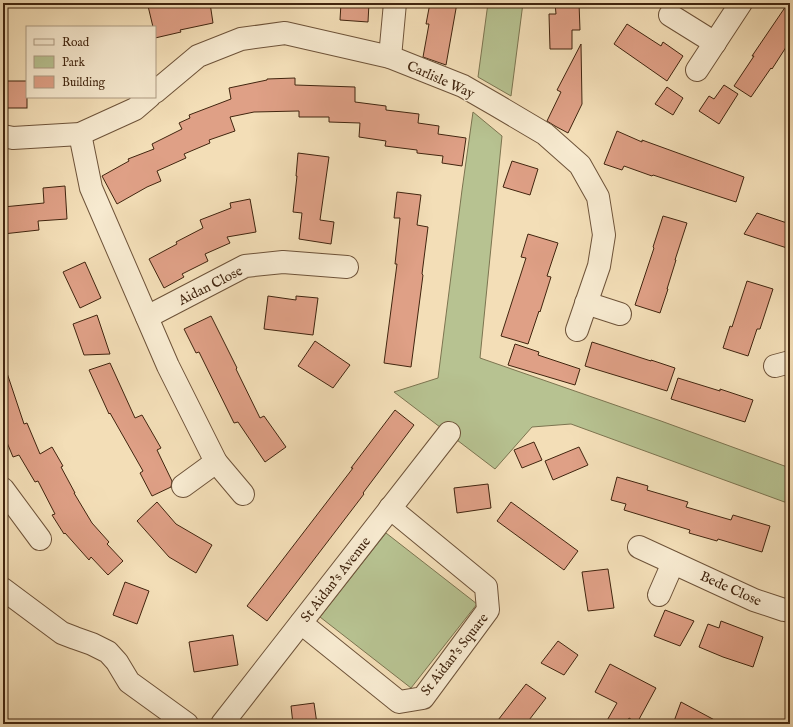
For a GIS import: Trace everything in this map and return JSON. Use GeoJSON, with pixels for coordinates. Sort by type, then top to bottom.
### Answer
{"type":"FeatureCollection","features":[{"type":"Feature","properties":{"kind":"street"},"geometry":{"type":"LineString","coordinates":[[390,57],[395,3]]}},
{"type":"Feature","properties":{"kind":"street"},"geometry":{"type":"LineString","coordinates":[[697,70],[741,3]]}},
{"type":"Feature","properties":{"kind":"street"},"geometry":{"type":"LineString","coordinates":[[670,15],[715,43]]}},
{"type":"Feature","properties":{"kind":"street","name":"Carlisle Way"},"geometry":{"type":"LineString","coordinates":[[156,91],[198,56],[241,39],[285,33],[390,57],[463,86],[545,134],[580,165],[598,198],[604,235],[599,266],[577,330]]}},
{"type":"Feature","properties":{"kind":"street"},"geometry":{"type":"LineString","coordinates":[[3,136],[13,138],[80,134],[135,109],[148,98]]}},
{"type":"Feature","properties":{"kind":"street"},"geometry":{"type":"LineString","coordinates":[[80,134],[91,188],[168,366],[216,462],[243,494]]}},
{"type":"Feature","properties":{"kind":"street","name":"Aidan Close"},"geometry":{"type":"LineString","coordinates":[[147,317],[245,266],[283,262],[347,267]]}},
{"type":"Feature","properties":{"kind":"street"},"geometry":{"type":"LineString","coordinates":[[586,303],[620,314]]}},
{"type":"Feature","properties":{"kind":"street","name":"St Aidan's Avenue"},"geometry":{"type":"LineString","coordinates":[[222,724],[449,433]]}},
{"type":"Feature","properties":{"kind":"street"},"geometry":{"type":"LineString","coordinates":[[183,486],[216,462]]}},
{"type":"Feature","properties":{"kind":"street"},"geometry":{"type":"LineString","coordinates":[[3,489],[40,539]]}},
{"type":"Feature","properties":{"kind":"street","name":"St Aidan's Square"},"geometry":{"type":"LineString","coordinates":[[301,623],[398,702],[423,698],[488,610],[486,587],[390,508]]}},
{"type":"Feature","properties":{"kind":"street","name":"Bede Close"},"geometry":{"type":"LineString","coordinates":[[639,547],[754,600],[790,611]]}},
{"type":"Feature","properties":{"kind":"street"},"geometry":{"type":"LineString","coordinates":[[659,595],[673,563]]}},
{"type":"Feature","properties":{"kind":"street"},"geometry":{"type":"LineString","coordinates":[[3,589],[62,633],[92,644],[108,652],[129,682],[187,724]]}},
{"type":"Feature","properties":{"kind":"green space"},"geometry":{"type":"Polygon","coordinates":[[[488,3],[523,3],[511,96],[478,77],[488,3]]]}},
{"type":"Feature","properties":{"kind":"green space"},"geometry":{"type":"Polygon","coordinates":[[[473,112],[502,136],[480,358],[790,468],[790,504],[571,424],[532,427],[495,469],[394,392],[438,378],[473,112]]]}},
{"type":"Feature","properties":{"kind":"green space"},"geometry":{"type":"Polygon","coordinates":[[[386,533],[477,604],[411,688],[320,617],[386,533]]]}},
{"type":"Feature","properties":{"kind":"building"},"geometry":{"type":"Polygon","coordinates":[[[163,3],[210,3],[213,23],[180,30],[181,32],[156,38],[156,26],[153,26],[148,6],[163,3]]]}},
{"type":"Feature","properties":{"kind":"building"},"geometry":{"type":"Polygon","coordinates":[[[341,3],[369,3],[368,22],[340,20],[341,3]]]}},
{"type":"Feature","properties":{"kind":"building"},"geometry":{"type":"Polygon","coordinates":[[[430,3],[457,3],[446,65],[423,57],[429,24],[426,24],[430,3]]]}},
{"type":"Feature","properties":{"kind":"building"},"geometry":{"type":"Polygon","coordinates":[[[555,3],[579,3],[580,30],[572,30],[572,49],[550,49],[549,14],[556,14],[555,3]]]}},
{"type":"Feature","properties":{"kind":"building"},"geometry":{"type":"Polygon","coordinates":[[[788,3],[790,3],[790,41],[772,69],[771,68],[751,97],[734,86],[754,56],[752,56],[788,3]]]}},
{"type":"Feature","properties":{"kind":"building"},"geometry":{"type":"Polygon","coordinates":[[[627,24],[661,46],[663,42],[683,56],[667,81],[614,44],[627,24]]]}},
{"type":"Feature","properties":{"kind":"building"},"geometry":{"type":"Polygon","coordinates":[[[581,44],[582,104],[568,133],[547,121],[561,92],[557,90],[581,44]]]}},
{"type":"Feature","properties":{"kind":"building"},"geometry":{"type":"Polygon","coordinates":[[[295,78],[295,85],[355,87],[355,102],[386,106],[386,110],[419,114],[418,123],[439,126],[438,134],[466,138],[462,166],[442,163],[443,156],[417,153],[417,150],[385,146],[386,141],[359,137],[360,123],[329,122],[329,117],[299,117],[299,111],[254,112],[230,117],[235,131],[209,140],[210,143],[184,154],[186,158],[157,171],[161,181],[117,204],[102,176],[129,161],[128,159],[154,149],[152,144],[182,129],[179,123],[190,118],[189,115],[231,99],[229,88],[267,79],[295,78]]]}},
{"type":"Feature","properties":{"kind":"building"},"geometry":{"type":"Polygon","coordinates":[[[3,81],[26,81],[27,108],[3,108],[3,81]]]}},
{"type":"Feature","properties":{"kind":"building"},"geometry":{"type":"Polygon","coordinates":[[[724,85],[738,94],[719,124],[699,111],[709,96],[714,99],[724,85]]]}},
{"type":"Feature","properties":{"kind":"building"},"geometry":{"type":"Polygon","coordinates":[[[667,87],[683,98],[673,115],[655,104],[667,87]]]}},
{"type":"Feature","properties":{"kind":"building"},"geometry":{"type":"Polygon","coordinates":[[[617,131],[642,142],[642,140],[744,177],[736,202],[624,166],[622,170],[604,164],[617,131]]]}},
{"type":"Feature","properties":{"kind":"building"},"geometry":{"type":"Polygon","coordinates":[[[298,153],[329,157],[320,220],[334,222],[331,244],[299,239],[302,213],[293,212],[298,153]]]}},
{"type":"Feature","properties":{"kind":"building"},"geometry":{"type":"Polygon","coordinates":[[[512,161],[538,169],[530,195],[503,187],[512,161]]]}},
{"type":"Feature","properties":{"kind":"building"},"geometry":{"type":"Polygon","coordinates":[[[65,186],[67,219],[38,221],[39,230],[3,234],[3,207],[44,203],[43,188],[65,186]]]}},
{"type":"Feature","properties":{"kind":"building"},"geometry":{"type":"Polygon","coordinates":[[[397,192],[421,195],[417,225],[428,227],[411,367],[384,363],[397,264],[395,264],[400,218],[394,218],[397,192]]]}},
{"type":"Feature","properties":{"kind":"building"},"geometry":{"type":"Polygon","coordinates":[[[250,199],[256,232],[227,237],[230,243],[205,254],[208,261],[182,274],[184,277],[164,288],[149,259],[177,244],[176,242],[203,228],[200,220],[231,208],[230,203],[250,199]]]}},
{"type":"Feature","properties":{"kind":"building"},"geometry":{"type":"Polygon","coordinates":[[[757,213],[790,224],[790,249],[744,234],[757,213]]]}},
{"type":"Feature","properties":{"kind":"building"},"geometry":{"type":"Polygon","coordinates":[[[663,216],[687,223],[660,313],[635,305],[663,216]]]}},
{"type":"Feature","properties":{"kind":"building"},"geometry":{"type":"Polygon","coordinates":[[[528,234],[558,243],[547,276],[551,277],[528,344],[501,336],[526,258],[521,257],[528,234]]]}},
{"type":"Feature","properties":{"kind":"building"},"geometry":{"type":"Polygon","coordinates":[[[85,262],[101,298],[80,308],[63,272],[85,262]]]}},
{"type":"Feature","properties":{"kind":"building"},"geometry":{"type":"Polygon","coordinates":[[[747,281],[773,289],[760,329],[757,329],[748,356],[723,348],[730,326],[732,327],[747,281]]]}},
{"type":"Feature","properties":{"kind":"building"},"geometry":{"type":"Polygon","coordinates":[[[268,296],[296,300],[296,296],[318,298],[313,335],[264,329],[268,296]]]}},
{"type":"Feature","properties":{"kind":"building"},"geometry":{"type":"Polygon","coordinates":[[[97,315],[110,354],[84,355],[73,324],[97,315]]]}},
{"type":"Feature","properties":{"kind":"building"},"geometry":{"type":"Polygon","coordinates":[[[211,316],[260,418],[264,416],[286,447],[265,462],[238,422],[234,423],[199,352],[196,353],[184,329],[211,316]]]}},
{"type":"Feature","properties":{"kind":"building"},"geometry":{"type":"Polygon","coordinates":[[[315,341],[350,365],[333,388],[298,366],[315,341]]]}},
{"type":"Feature","properties":{"kind":"building"},"geometry":{"type":"Polygon","coordinates":[[[592,342],[675,368],[667,391],[585,366],[592,342]]]}},
{"type":"Feature","properties":{"kind":"building"},"geometry":{"type":"Polygon","coordinates":[[[515,344],[539,352],[538,355],[580,369],[575,385],[508,365],[515,344]]]}},
{"type":"Feature","properties":{"kind":"building"},"geometry":{"type":"Polygon","coordinates":[[[110,363],[135,418],[142,415],[161,448],[157,450],[172,481],[171,487],[152,496],[140,473],[143,471],[110,413],[109,414],[89,370],[110,363]]]}},
{"type":"Feature","properties":{"kind":"building"},"geometry":{"type":"Polygon","coordinates":[[[6,370],[24,424],[27,423],[40,454],[52,447],[63,466],[61,467],[74,493],[92,523],[109,542],[107,544],[123,561],[108,575],[91,557],[89,560],[65,533],[64,534],[52,515],[55,514],[38,481],[35,482],[19,455],[13,457],[3,433],[3,371],[6,370]]]}},
{"type":"Feature","properties":{"kind":"building"},"geometry":{"type":"Polygon","coordinates":[[[678,378],[720,391],[720,389],[753,400],[745,422],[671,399],[678,378]]]}},
{"type":"Feature","properties":{"kind":"building"},"geometry":{"type":"Polygon","coordinates":[[[395,410],[414,425],[363,493],[364,494],[267,621],[247,606],[353,468],[351,468],[395,410]]]}},
{"type":"Feature","properties":{"kind":"building"},"geometry":{"type":"Polygon","coordinates":[[[534,442],[542,460],[522,468],[514,450],[534,442]]]}},
{"type":"Feature","properties":{"kind":"building"},"geometry":{"type":"Polygon","coordinates":[[[579,447],[588,465],[553,480],[545,461],[579,447]]]}},
{"type":"Feature","properties":{"kind":"building"},"geometry":{"type":"Polygon","coordinates":[[[617,477],[648,486],[647,490],[688,502],[686,507],[731,520],[733,515],[770,526],[762,552],[718,539],[717,541],[689,533],[690,530],[624,510],[626,504],[611,500],[617,477]]]}},
{"type":"Feature","properties":{"kind":"building"},"geometry":{"type":"Polygon","coordinates":[[[488,484],[491,508],[457,513],[454,488],[488,484]]]}},
{"type":"Feature","properties":{"kind":"building"},"geometry":{"type":"Polygon","coordinates":[[[157,502],[176,524],[212,545],[196,573],[169,557],[137,521],[157,502]]]}},
{"type":"Feature","properties":{"kind":"building"},"geometry":{"type":"Polygon","coordinates":[[[511,502],[578,551],[564,570],[497,521],[511,502]]]}},
{"type":"Feature","properties":{"kind":"building"},"geometry":{"type":"Polygon","coordinates":[[[608,569],[614,608],[588,611],[582,572],[608,569]]]}},
{"type":"Feature","properties":{"kind":"building"},"geometry":{"type":"Polygon","coordinates":[[[125,582],[149,591],[137,624],[113,615],[125,582]]]}},
{"type":"Feature","properties":{"kind":"building"},"geometry":{"type":"Polygon","coordinates":[[[665,610],[694,621],[680,646],[654,636],[665,610]]]}},
{"type":"Feature","properties":{"kind":"building"},"geometry":{"type":"Polygon","coordinates":[[[721,621],[763,637],[753,667],[699,647],[708,624],[719,628],[721,621]]]}},
{"type":"Feature","properties":{"kind":"building"},"geometry":{"type":"Polygon","coordinates":[[[233,635],[238,665],[194,672],[189,642],[233,635]]]}},
{"type":"Feature","properties":{"kind":"building"},"geometry":{"type":"Polygon","coordinates":[[[558,641],[578,655],[564,675],[541,663],[558,641]]]}},
{"type":"Feature","properties":{"kind":"building"},"geometry":{"type":"Polygon","coordinates":[[[610,664],[656,688],[637,723],[629,718],[626,724],[605,724],[617,703],[595,692],[610,664]]]}},
{"type":"Feature","properties":{"kind":"building"},"geometry":{"type":"Polygon","coordinates":[[[526,684],[546,698],[526,724],[495,724],[526,684]]]}},
{"type":"Feature","properties":{"kind":"building"},"geometry":{"type":"Polygon","coordinates":[[[681,702],[722,724],[673,724],[681,702]]]}},
{"type":"Feature","properties":{"kind":"building"},"geometry":{"type":"Polygon","coordinates":[[[314,703],[317,724],[293,724],[291,706],[314,703]]]}}]}
